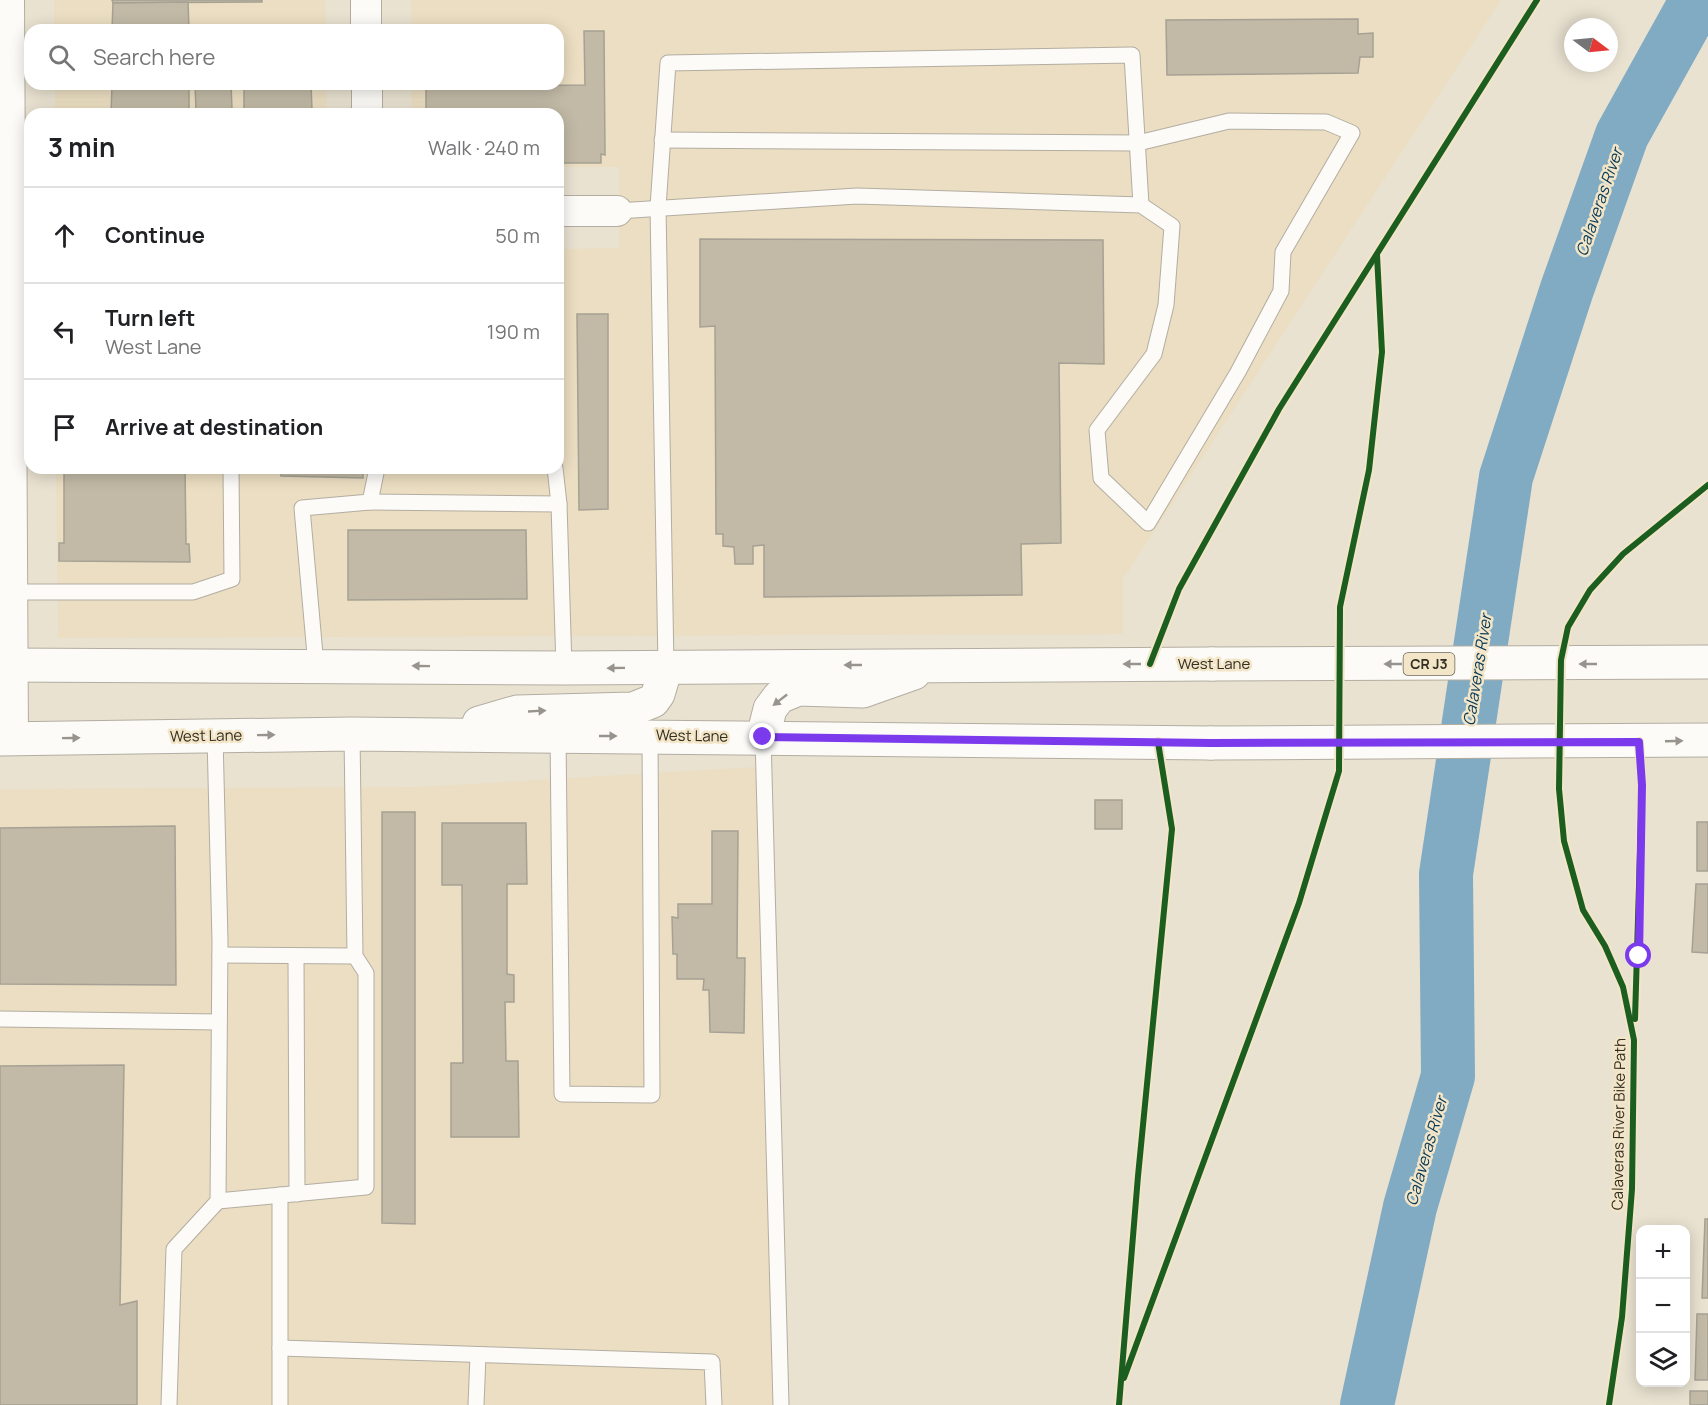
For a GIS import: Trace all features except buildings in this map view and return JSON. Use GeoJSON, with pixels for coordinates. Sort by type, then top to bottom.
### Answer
{"type":"FeatureCollection","features":[{"type":"Feature","properties":{"kind":"main road","name":"West Lane"},"geometry":{"type":"LineString","coordinates":[[6,665],[564,668],[935,664],[1646,664],[1708,662]]}},
{"type":"Feature","properties":{"kind":"main road"},"geometry":{"type":"LineString","coordinates":[[763,737],[770,709],[779,697],[798,689],[863,691],[935,664]]}},
{"type":"Feature","properties":{"kind":"main road"},"geometry":{"type":"LineString","coordinates":[[440,735],[518,712],[633,709],[652,701],[658,694],[666,667]]}},
{"type":"Feature","properties":{"kind":"main road","name":"West Lane"},"geometry":{"type":"LineString","coordinates":[[6,739],[352,734],[1211,743],[1708,740]]}},
{"type":"Feature","properties":{"kind":"street"},"geometry":{"type":"LineString","coordinates":[[6,739],[6,665],[13,592],[20,211],[9,0]]}},
{"type":"Feature","properties":{"kind":"street"},"geometry":{"type":"LineString","coordinates":[[366,0],[366,24]]}},
{"type":"Feature","properties":{"kind":"street"},"geometry":{"type":"LineString","coordinates":[[367,90],[367,108]]}},
{"type":"Feature","properties":{"kind":"street"},"geometry":{"type":"LineString","coordinates":[[564,211],[617,211]]}},
{"type":"Feature","properties":{"kind":"lane"},"geometry":{"type":"LineString","coordinates":[[666,667],[658,207],[668,63],[1132,55],[1141,205]]}},
{"type":"Feature","properties":{"kind":"lane"},"geometry":{"type":"LineString","coordinates":[[617,211],[857,196],[1141,205],[1172,226],[1166,305],[1154,354],[1096,430],[1101,478],[1148,523],[1238,372],[1281,291],[1283,252],[1352,133],[1326,122],[1228,121],[1138,143],[662,140]]}},
{"type":"Feature","properties":{"kind":"lane"},"geometry":{"type":"LineString","coordinates":[[13,592],[194,592],[232,579],[231,474]]}},
{"type":"Feature","properties":{"kind":"lane"},"geometry":{"type":"LineString","coordinates":[[370,502],[376,474]]}},
{"type":"Feature","properties":{"kind":"lane"},"geometry":{"type":"LineString","coordinates":[[556,474],[559,504],[564,668]]}},
{"type":"Feature","properties":{"kind":"lane"},"geometry":{"type":"LineString","coordinates":[[316,666],[302,508],[370,502],[559,504]]}},
{"type":"Feature","properties":{"kind":"lane"},"geometry":{"type":"LineString","coordinates":[[169,1405],[174,1249],[218,1201],[366,1187],[366,973],[355,956],[352,734]]}},
{"type":"Feature","properties":{"kind":"lane"},"geometry":{"type":"LineString","coordinates":[[558,735],[562,1095],[652,1095],[650,736]]}},
{"type":"Feature","properties":{"kind":"lane"},"geometry":{"type":"LineString","coordinates":[[215,736],[220,955],[218,1201]]}},
{"type":"Feature","properties":{"kind":"lane"},"geometry":{"type":"LineString","coordinates":[[763,737],[781,1405]]}},
{"type":"Feature","properties":{"kind":"lane"},"geometry":{"type":"LineString","coordinates":[[220,955],[355,956]]}},
{"type":"Feature","properties":{"kind":"lane"},"geometry":{"type":"LineString","coordinates":[[297,956],[297,1194]]}},
{"type":"Feature","properties":{"kind":"lane"},"geometry":{"type":"LineString","coordinates":[[0,1019],[219,1022]]}},
{"type":"Feature","properties":{"kind":"lane"},"geometry":{"type":"LineString","coordinates":[[280,1195],[280,1405]]}},
{"type":"Feature","properties":{"kind":"lane"},"geometry":{"type":"LineString","coordinates":[[280,1348],[712,1362],[714,1405]]}},
{"type":"Feature","properties":{"kind":"lane"},"geometry":{"type":"LineString","coordinates":[[476,1405],[478,1355]]}},
{"type":"Feature","properties":{"kind":"shaded area"},"geometry":{"type":"Polygon","coordinates":[[[54,0],[325,0],[326,24],[54,24],[54,0]]]}},
{"type":"Feature","properties":{"kind":"shaded area"},"geometry":{"type":"Polygon","coordinates":[[[411,0],[1501,0],[1123,579],[1123,634],[58,638],[56,474],[564,474],[564,249],[619,248],[619,167],[564,167],[564,108],[412,108],[411,90],[564,90],[564,24],[411,24],[411,0]]]}},
{"type":"Feature","properties":{"kind":"shaded area"},"geometry":{"type":"Polygon","coordinates":[[[55,90],[326,90],[327,108],[55,108],[55,90]]]}},
{"type":"Feature","properties":{"kind":"shaded area"},"geometry":{"type":"Polygon","coordinates":[[[755,767],[785,1405],[0,1405],[0,789],[421,787],[755,767]]]}},
{"type":"Feature","properties":{"kind":"waterway","name":"Calaveras River"},"geometry":{"type":"LineString","coordinates":[[1367,1405],[1410,1207],[1448,1076],[1446,874],[1506,477],[1567,289],[1622,135],[1697,0]]}},
{"type":"Feature","properties":{"kind":"cycle path"},"geometry":{"type":"LineString","coordinates":[[1150,664],[1179,589],[1279,409],[1537,0]]}},
{"type":"Feature","properties":{"kind":"cycle path"},"geometry":{"type":"LineString","coordinates":[[1124,1378],[1299,903],[1339,771],[1340,607],[1369,470],[1382,352],[1377,255]]}},
{"type":"Feature","properties":{"kind":"cycle path","name":"Calaveras River Bike Path"},"geometry":{"type":"LineString","coordinates":[[1609,1405],[1622,1317],[1632,1189],[1634,1040],[1623,987],[1605,946],[1583,910],[1564,841],[1559,789],[1561,660],[1568,627],[1590,590],[1623,554],[1708,485]]}},
{"type":"Feature","properties":{"kind":"cycle path"},"geometry":{"type":"LineString","coordinates":[[1119,1405],[1138,1176],[1172,829],[1158,742]]}},
{"type":"Feature","properties":{"kind":"cycle path"},"geometry":{"type":"LineString","coordinates":[[1635,1019],[1642,785],[1639,742]]}},
{"type":"Feature","properties":{"kind":"route"},"geometry":{"type":"LineString","coordinates":[[763,737],[1211,743],[1639,742],[1642,785],[1639,956]]}}]}
